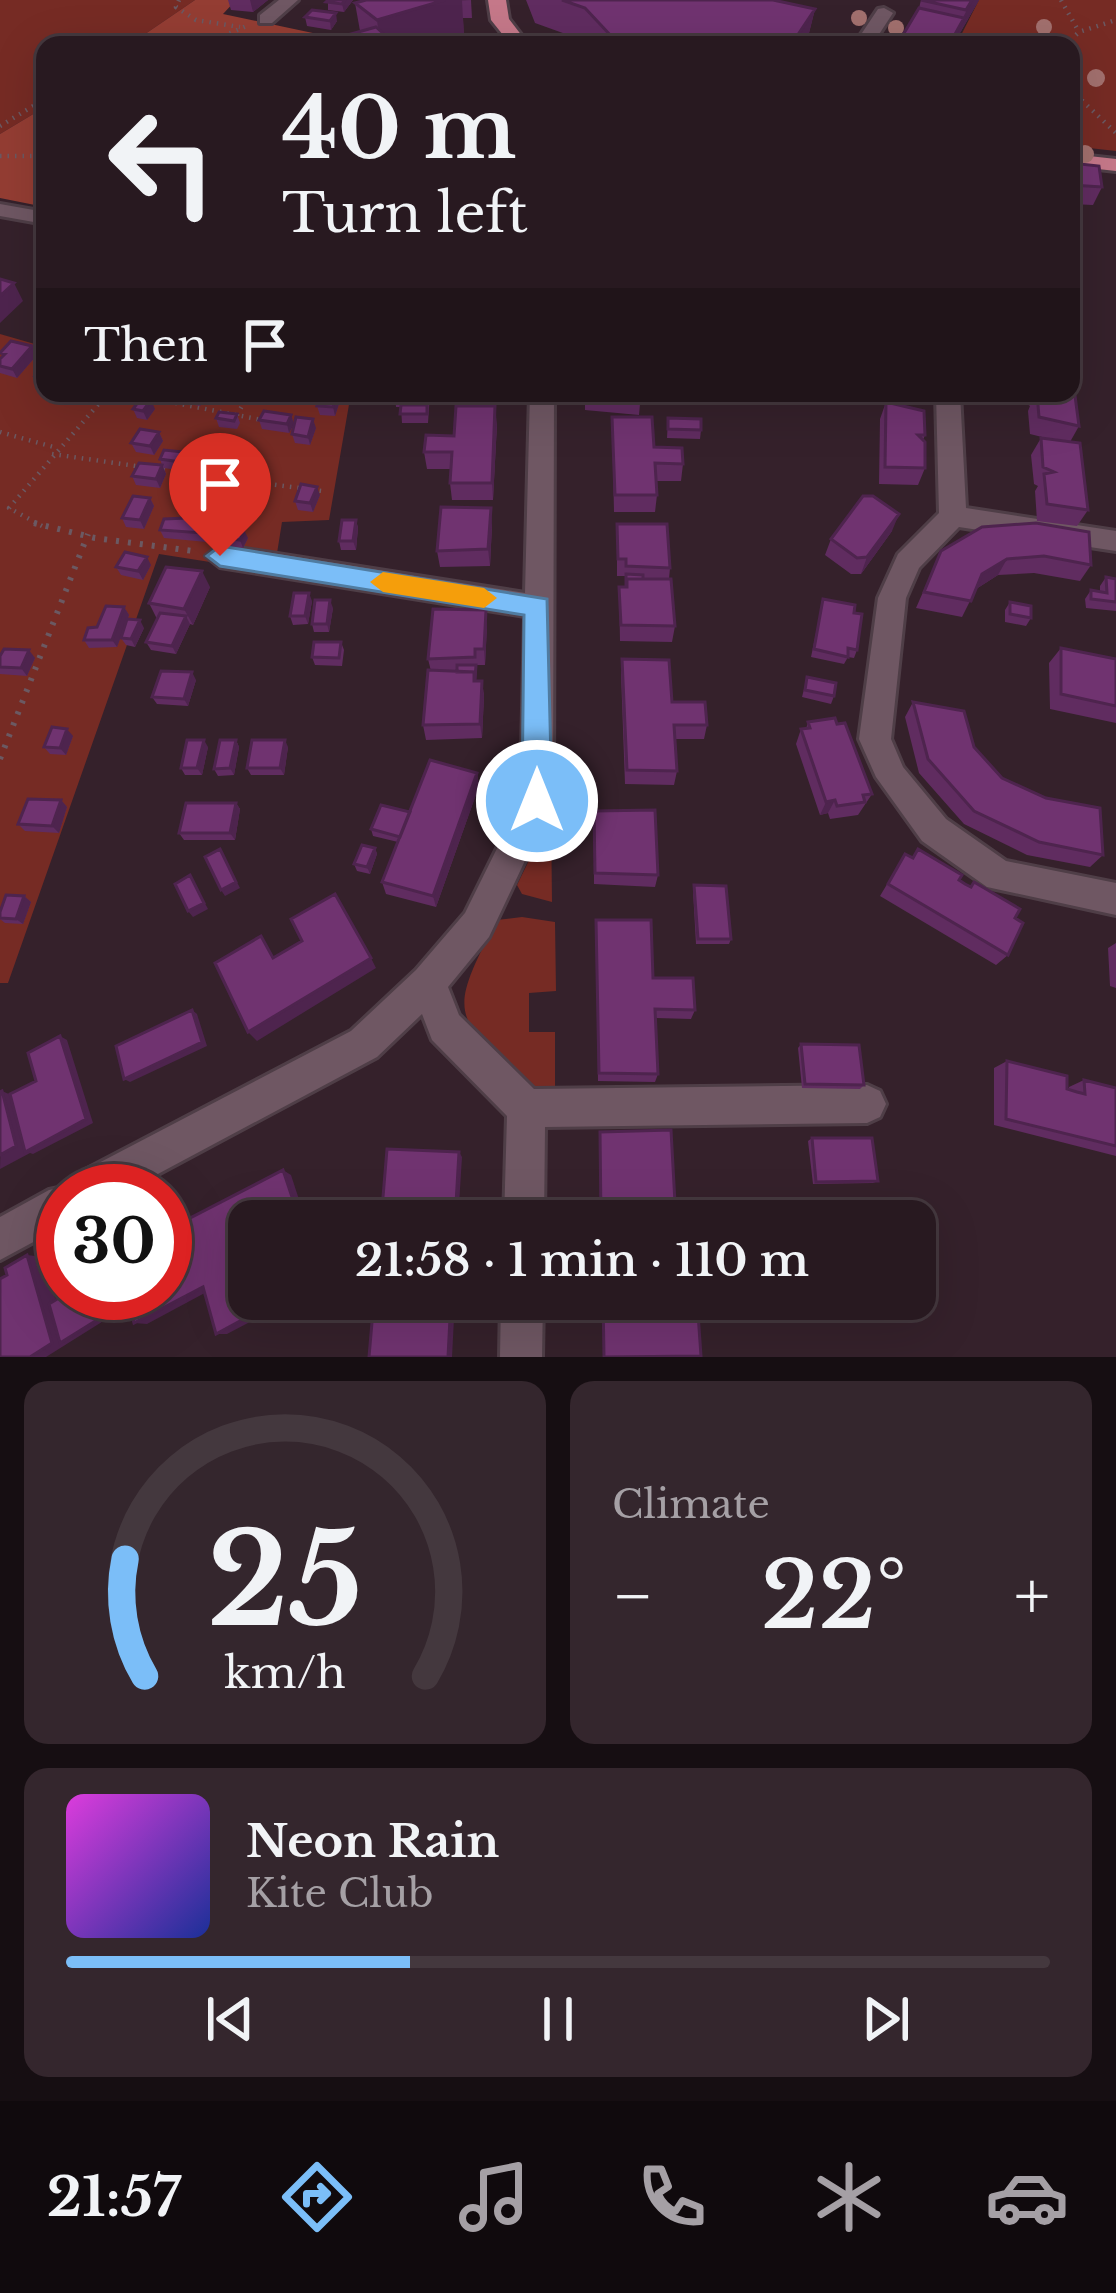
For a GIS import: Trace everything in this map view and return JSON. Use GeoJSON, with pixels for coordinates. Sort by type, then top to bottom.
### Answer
{"type":"FeatureCollection","features":[{"type":"Feature","properties":{"kind":"main road"},"geometry":{"type":"LineString","coordinates":[[496,0],[500,20],[513,36]]}},
{"type":"Feature","properties":{"kind":"main road"},"geometry":{"type":"LineString","coordinates":[[1080,161],[1116,165]]}},
{"type":"Feature","properties":{"kind":"street"},"geometry":{"type":"LineString","coordinates":[[266,19],[289,0]]}},
{"type":"Feature","properties":{"kind":"street"},"geometry":{"type":"LineString","coordinates":[[869,36],[884,13]]}},
{"type":"Feature","properties":{"kind":"street"},"geometry":{"type":"LineString","coordinates":[[137,1164],[364,1044],[429,983],[477,925],[537,801],[542,402]]}},
{"type":"Feature","properties":{"kind":"street"},"geometry":{"type":"LineString","coordinates":[[948,402],[953,516],[908,562],[892,598],[875,739],[892,777],[934,830],[999,876],[1116,899]]}},
{"type":"Feature","properties":{"kind":"street"},"geometry":{"type":"LineString","coordinates":[[953,516],[1116,541]]}},
{"type":"Feature","properties":{"kind":"street"},"geometry":{"type":"LineString","coordinates":[[220,556],[537,606]]}},
{"type":"Feature","properties":{"kind":"street"},"geometry":{"type":"LineString","coordinates":[[429,983],[445,1027],[526,1108],[867,1105]]}},
{"type":"Feature","properties":{"kind":"street"},"geometry":{"type":"LineString","coordinates":[[524,1200],[526,1108]]}},
{"type":"Feature","properties":{"kind":"street"},"geometry":{"type":"LineString","coordinates":[[0,1240],[36,1219]]}},
{"type":"Feature","properties":{"kind":"street"},"geometry":{"type":"LineString","coordinates":[[521,1357],[522,1320]]}},
{"type":"Feature","properties":{"kind":"path"},"geometry":{"type":"LineString","coordinates":[[179,0],[176,7],[196,20],[244,27]]}},
{"type":"Feature","properties":{"kind":"path"},"geometry":{"type":"LineString","coordinates":[[1061,0],[1079,32]]}},
{"type":"Feature","properties":{"kind":"path"},"geometry":{"type":"LineString","coordinates":[[223,36],[266,19]]}},
{"type":"Feature","properties":{"kind":"path"},"geometry":{"type":"LineString","coordinates":[[1075,36],[1116,20]]}},
{"type":"Feature","properties":{"kind":"path"},"geometry":{"type":"LineString","coordinates":[[1080,99],[1116,133]]}},
{"type":"Feature","properties":{"kind":"path"},"geometry":{"type":"LineString","coordinates":[[0,126],[36,104]]}},
{"type":"Feature","properties":{"kind":"path"},"geometry":{"type":"LineString","coordinates":[[0,155],[36,156]]}},
{"type":"Feature","properties":{"kind":"path"},"geometry":{"type":"LineString","coordinates":[[100,402],[9,508],[16,516],[88,534],[220,556]]}},
{"type":"Feature","properties":{"kind":"path"},"geometry":{"type":"LineString","coordinates":[[168,402],[262,420]]}},
{"type":"Feature","properties":{"kind":"path"},"geometry":{"type":"LineString","coordinates":[[237,416],[244,402]]}},
{"type":"Feature","properties":{"kind":"path"},"geometry":{"type":"LineString","coordinates":[[0,432],[54,451],[322,491]]}},
{"type":"Feature","properties":{"kind":"path"},"geometry":{"type":"LineString","coordinates":[[0,759],[88,534]]}},
{"type":"Feature","properties":{"kind":"shaded area"},"geometry":{"type":"Polygon","coordinates":[[[0,0],[195,0],[142,36],[36,36],[36,112],[0,134],[0,0]]]}},
{"type":"Feature","properties":{"kind":"shaded area"},"geometry":{"type":"Polygon","coordinates":[[[195,0],[236,0],[223,14],[327,36],[142,36],[195,0]]]}},
{"type":"Feature","properties":{"kind":"shaded area"},"geometry":{"type":"Polygon","coordinates":[[[979,0],[1116,0],[1116,151],[1080,147],[1080,36],[961,36],[979,0]]]}},
{"type":"Feature","properties":{"kind":"shaded area"},"geometry":{"type":"Polygon","coordinates":[[[36,112],[36,205],[0,198],[0,134],[36,112]]]}},
{"type":"Feature","properties":{"kind":"shaded area"},"geometry":{"type":"Polygon","coordinates":[[[0,334],[36,344],[36,402],[349,402],[329,520],[282,522],[274,572],[159,554],[8,983],[0,983],[0,334]]]}},
{"type":"Feature","properties":{"kind":"shaded area"},"geometry":{"type":"Polygon","coordinates":[[[551,815],[552,902],[522,894],[517,885],[551,815]]]}},
{"type":"Feature","properties":{"kind":"shaded area"},"geometry":{"type":"Polygon","coordinates":[[[522,917],[555,922],[556,991],[529,993],[529,1032],[555,1032],[555,1093],[530,1092],[486,1046],[466,1014],[469,978],[497,920],[522,917]]]}},
{"type":"Feature","properties":{"kind":"building"},"geometry":{"type":"Polygon","coordinates":[[[445,0],[377,20],[355,3],[445,0]]]}},
{"type":"Feature","properties":{"kind":"building"},"geometry":{"type":"Polygon","coordinates":[[[562,0],[773,0],[815,9],[797,36],[611,36],[585,8],[562,0]]]}},
{"type":"Feature","properties":{"kind":"building"},"geometry":{"type":"Polygon","coordinates":[[[921,0],[972,0],[966,10],[921,0]]]}},
{"type":"Feature","properties":{"kind":"building"},"geometry":{"type":"Polygon","coordinates":[[[919,8],[964,18],[954,36],[902,36],[919,8]]]}},
{"type":"Feature","properties":{"kind":"building"},"geometry":{"type":"Polygon","coordinates":[[[312,10],[336,13],[330,21],[305,17],[312,10]]]}},
{"type":"Feature","properties":{"kind":"building"},"geometry":{"type":"Polygon","coordinates":[[[376,27],[386,36],[344,36],[376,27]]]}},
{"type":"Feature","properties":{"kind":"building"},"geometry":{"type":"Polygon","coordinates":[[[1080,164],[1099,166],[1102,187],[1080,186],[1080,164]]]}},
{"type":"Feature","properties":{"kind":"building"},"geometry":{"type":"Polygon","coordinates":[[[0,279],[14,283],[0,296],[0,279]]]}},
{"type":"Feature","properties":{"kind":"building"},"geometry":{"type":"Polygon","coordinates":[[[11,341],[32,346],[12,369],[0,366],[5,354],[0,353],[11,341]]]}},
{"type":"Feature","properties":{"kind":"building"},"geometry":{"type":"Polygon","coordinates":[[[138,402],[150,402],[143,411],[133,409],[138,402]]]}},
{"type":"Feature","properties":{"kind":"building"},"geometry":{"type":"Polygon","coordinates":[[[886,402],[924,411],[925,435],[918,435],[925,442],[925,468],[885,467],[886,402]]]}},
{"type":"Feature","properties":{"kind":"building"},"geometry":{"type":"Polygon","coordinates":[[[1038,402],[1076,402],[1079,426],[1039,417],[1038,402]]]}},
{"type":"Feature","properties":{"kind":"building"},"geometry":{"type":"Polygon","coordinates":[[[401,405],[427,405],[427,414],[400,414],[401,405]]]}},
{"type":"Feature","properties":{"kind":"building"},"geometry":{"type":"Polygon","coordinates":[[[456,406],[495,406],[492,483],[450,483],[452,452],[424,452],[426,435],[454,436],[456,406]]]}},
{"type":"Feature","properties":{"kind":"building"},"geometry":{"type":"Polygon","coordinates":[[[264,411],[291,415],[287,424],[259,420],[264,411]]]}},
{"type":"Feature","properties":{"kind":"building"},"geometry":{"type":"Polygon","coordinates":[[[219,412],[237,414],[234,421],[216,418],[219,412]]]}},
{"type":"Feature","properties":{"kind":"building"},"geometry":{"type":"Polygon","coordinates":[[[296,417],[313,419],[308,437],[292,434],[296,417]]]}},
{"type":"Feature","properties":{"kind":"building"},"geometry":{"type":"Polygon","coordinates":[[[612,417],[652,417],[654,447],[682,448],[683,464],[655,463],[657,495],[615,495],[612,417]]]}},
{"type":"Feature","properties":{"kind":"building"},"geometry":{"type":"Polygon","coordinates":[[[668,418],[701,419],[701,430],[668,429],[668,418]]]}},
{"type":"Feature","properties":{"kind":"building"},"geometry":{"type":"Polygon","coordinates":[[[140,429],[159,432],[150,446],[131,443],[140,429]]]}},
{"type":"Feature","properties":{"kind":"building"},"geometry":{"type":"Polygon","coordinates":[[[1041,438],[1080,443],[1088,510],[1047,504],[1044,474],[1054,472],[1043,467],[1041,438]]]}},
{"type":"Feature","properties":{"kind":"building"},"geometry":{"type":"Polygon","coordinates":[[[219,440],[241,443],[228,469],[160,459],[164,450],[212,455],[219,440]]]}},
{"type":"Feature","properties":{"kind":"building"},"geometry":{"type":"Polygon","coordinates":[[[139,463],[162,465],[156,479],[132,476],[139,463]]]}},
{"type":"Feature","properties":{"kind":"building"},"geometry":{"type":"Polygon","coordinates":[[[301,484],[317,487],[310,503],[295,501],[301,484]]]}},
{"type":"Feature","properties":{"kind":"building"},"geometry":{"type":"Polygon","coordinates":[[[133,496],[150,498],[140,520],[122,518],[133,496]]]}},
{"type":"Feature","properties":{"kind":"building"},"geometry":{"type":"Polygon","coordinates":[[[863,496],[873,496],[899,514],[867,557],[857,558],[831,539],[863,496]]]}},
{"type":"Feature","properties":{"kind":"building"},"geometry":{"type":"Polygon","coordinates":[[[441,507],[491,508],[488,549],[437,551],[441,507]]]}},
{"type":"Feature","properties":{"kind":"building"},"geometry":{"type":"Polygon","coordinates":[[[209,517],[203,533],[160,530],[164,519],[209,517]]]}},
{"type":"Feature","properties":{"kind":"building"},"geometry":{"type":"Polygon","coordinates":[[[342,520],[356,520],[353,541],[339,541],[342,520]]]}},
{"type":"Feature","properties":{"kind":"building"},"geometry":{"type":"Polygon","coordinates":[[[1036,523],[1089,532],[1091,565],[1044,556],[1007,559],[982,574],[971,601],[924,592],[941,551],[982,527],[1036,523]]]}},
{"type":"Feature","properties":{"kind":"building"},"geometry":{"type":"Polygon","coordinates":[[[617,524],[667,524],[670,568],[626,566],[626,559],[618,559],[617,524]]]}},
{"type":"Feature","properties":{"kind":"building"},"geometry":{"type":"Polygon","coordinates":[[[217,526],[244,530],[240,540],[213,536],[217,526]]]}},
{"type":"Feature","properties":{"kind":"building"},"geometry":{"type":"Polygon","coordinates":[[[125,552],[147,557],[138,571],[116,567],[125,552]]]}},
{"type":"Feature","properties":{"kind":"building"},"geometry":{"type":"Polygon","coordinates":[[[166,567],[202,571],[184,609],[149,603],[166,567]]]}},
{"type":"Feature","properties":{"kind":"building"},"geometry":{"type":"Polygon","coordinates":[[[1106,577],[1116,579],[1116,602],[1091,599],[1091,590],[1107,593],[1106,577]]]}},
{"type":"Feature","properties":{"kind":"building"},"geometry":{"type":"Polygon","coordinates":[[[627,579],[671,579],[675,626],[621,625],[619,587],[627,587],[627,579]]]}},
{"type":"Feature","properties":{"kind":"building"},"geometry":{"type":"Polygon","coordinates":[[[294,593],[309,593],[305,616],[290,616],[294,593]]]}},
{"type":"Feature","properties":{"kind":"building"},"geometry":{"type":"Polygon","coordinates":[[[823,599],[855,605],[854,613],[862,614],[857,650],[848,648],[848,657],[814,649],[823,599]]]}},
{"type":"Feature","properties":{"kind":"building"},"geometry":{"type":"Polygon","coordinates":[[[315,600],[330,600],[327,624],[312,624],[315,600]]]}},
{"type":"Feature","properties":{"kind":"building"},"geometry":{"type":"Polygon","coordinates":[[[1010,602],[1031,606],[1031,618],[1010,614],[1010,602]]]}},
{"type":"Feature","properties":{"kind":"building"},"geometry":{"type":"Polygon","coordinates":[[[106,606],[124,607],[112,640],[84,640],[88,628],[97,627],[106,606]]]}},
{"type":"Feature","properties":{"kind":"building"},"geometry":{"type":"Polygon","coordinates":[[[433,609],[486,610],[484,649],[475,649],[475,657],[428,659],[433,609]]]}},
{"type":"Feature","properties":{"kind":"building"},"geometry":{"type":"Polygon","coordinates":[[[160,613],[186,616],[172,646],[146,642],[160,613]]]}},
{"type":"Feature","properties":{"kind":"building"},"geometry":{"type":"Polygon","coordinates":[[[127,619],[140,620],[131,639],[121,638],[127,619]]]}},
{"type":"Feature","properties":{"kind":"building"},"geometry":{"type":"Polygon","coordinates":[[[314,642],[341,642],[339,658],[312,657],[314,642]]]}},
{"type":"Feature","properties":{"kind":"building"},"geometry":{"type":"Polygon","coordinates":[[[1061,648],[1116,659],[1116,706],[1061,694],[1061,648]]]}},
{"type":"Feature","properties":{"kind":"building"},"geometry":{"type":"Polygon","coordinates":[[[4,649],[29,650],[21,668],[0,667],[4,649]]]}},
{"type":"Feature","properties":{"kind":"building"},"geometry":{"type":"Polygon","coordinates":[[[622,659],[669,660],[672,702],[705,702],[707,725],[674,725],[677,771],[627,770],[622,659]]]}},
{"type":"Feature","properties":{"kind":"building"},"geometry":{"type":"Polygon","coordinates":[[[457,665],[476,665],[475,680],[474,672],[457,672],[457,665]]]}},
{"type":"Feature","properties":{"kind":"building"},"geometry":{"type":"Polygon","coordinates":[[[428,670],[474,672],[474,681],[482,681],[480,724],[423,725],[428,670]]]}},
{"type":"Feature","properties":{"kind":"building"},"geometry":{"type":"Polygon","coordinates":[[[161,671],[192,672],[184,699],[152,697],[161,671]]]}},
{"type":"Feature","properties":{"kind":"building"},"geometry":{"type":"Polygon","coordinates":[[[807,677],[836,683],[834,696],[805,690],[807,677]]]}},
{"type":"Feature","properties":{"kind":"building"},"geometry":{"type":"Polygon","coordinates":[[[913,702],[964,711],[974,747],[1002,778],[1046,798],[1100,808],[1103,855],[1039,842],[974,811],[928,759],[913,702]]]}},
{"type":"Feature","properties":{"kind":"building"},"geometry":{"type":"Polygon","coordinates":[[[835,718],[837,724],[845,723],[872,794],[863,795],[865,802],[837,806],[835,800],[826,802],[801,729],[810,728],[808,722],[835,718]]]}},
{"type":"Feature","properties":{"kind":"building"},"geometry":{"type":"Polygon","coordinates":[[[52,727],[67,729],[60,748],[44,747],[52,727]]]}},
{"type":"Feature","properties":{"kind":"building"},"geometry":{"type":"Polygon","coordinates":[[[187,740],[204,740],[197,768],[181,768],[187,740]]]}},
{"type":"Feature","properties":{"kind":"building"},"geometry":{"type":"Polygon","coordinates":[[[220,740],[236,740],[230,768],[214,769],[220,740]]]}},
{"type":"Feature","properties":{"kind":"building"},"geometry":{"type":"Polygon","coordinates":[[[252,740],[285,740],[280,768],[247,768],[252,740]]]}},
{"type":"Feature","properties":{"kind":"building"},"geometry":{"type":"Polygon","coordinates":[[[430,760],[477,773],[433,896],[382,882],[430,760]]]}},
{"type":"Feature","properties":{"kind":"building"},"geometry":{"type":"Polygon","coordinates":[[[28,799],[61,800],[52,826],[18,824],[28,799]]]}},
{"type":"Feature","properties":{"kind":"building"},"geometry":{"type":"Polygon","coordinates":[[[186,803],[236,803],[230,833],[179,833],[186,803]]]}},
{"type":"Feature","properties":{"kind":"building"},"geometry":{"type":"Polygon","coordinates":[[[381,805],[410,812],[400,837],[371,829],[381,805]]]}},
{"type":"Feature","properties":{"kind":"building"},"geometry":{"type":"Polygon","coordinates":[[[655,810],[658,875],[595,873],[594,811],[655,810]]]}},
{"type":"Feature","properties":{"kind":"building"},"geometry":{"type":"Polygon","coordinates":[[[362,845],[375,848],[367,867],[354,864],[362,845]]]}},
{"type":"Feature","properties":{"kind":"building"},"geometry":{"type":"Polygon","coordinates":[[[220,849],[236,882],[221,890],[205,857],[220,849]]]}},
{"type":"Feature","properties":{"kind":"building"},"geometry":{"type":"Polygon","coordinates":[[[918,849],[962,875],[959,880],[965,884],[971,887],[974,882],[1020,909],[1015,918],[1023,923],[1008,955],[888,884],[905,854],[913,858],[918,849]]]}},
{"type":"Feature","properties":{"kind":"building"},"geometry":{"type":"Polygon","coordinates":[[[190,875],[204,903],[188,911],[175,884],[190,875]]]}},
{"type":"Feature","properties":{"kind":"building"},"geometry":{"type":"Polygon","coordinates":[[[694,885],[726,886],[731,939],[698,939],[694,885]]]}},
{"type":"Feature","properties":{"kind":"building"},"geometry":{"type":"Polygon","coordinates":[[[335,894],[371,958],[248,1032],[215,963],[261,936],[273,958],[302,941],[291,919],[335,894]]]}},
{"type":"Feature","properties":{"kind":"building"},"geometry":{"type":"Polygon","coordinates":[[[6,895],[24,896],[16,919],[0,918],[6,895]]]}},
{"type":"Feature","properties":{"kind":"building"},"geometry":{"type":"Polygon","coordinates":[[[596,920],[651,920],[653,978],[693,978],[695,1010],[655,1009],[658,1074],[599,1073],[596,920]]]}},
{"type":"Feature","properties":{"kind":"building"},"geometry":{"type":"Polygon","coordinates":[[[192,1010],[202,1042],[124,1079],[116,1046],[192,1010]]]}},
{"type":"Feature","properties":{"kind":"building"},"geometry":{"type":"Polygon","coordinates":[[[60,1036],[86,1119],[25,1152],[10,1094],[36,1081],[28,1053],[60,1036]]]}},
{"type":"Feature","properties":{"kind":"building"},"geometry":{"type":"Polygon","coordinates":[[[801,1044],[859,1045],[864,1085],[805,1084],[801,1044]]]}},
{"type":"Feature","properties":{"kind":"building"},"geometry":{"type":"Polygon","coordinates":[[[1007,1061],[1067,1076],[1067,1089],[1085,1094],[1084,1080],[1116,1088],[1116,1146],[1006,1119],[1007,1061]]]}},
{"type":"Feature","properties":{"kind":"building"},"geometry":{"type":"Polygon","coordinates":[[[0,1092],[16,1146],[0,1155],[0,1092]]]}},
{"type":"Feature","properties":{"kind":"building"},"geometry":{"type":"Polygon","coordinates":[[[671,1130],[675,1200],[601,1200],[600,1132],[671,1130]]]}},
{"type":"Feature","properties":{"kind":"building"},"geometry":{"type":"Polygon","coordinates":[[[812,1138],[872,1138],[878,1181],[816,1182],[812,1138]]]}},
{"type":"Feature","properties":{"kind":"building"},"geometry":{"type":"Polygon","coordinates":[[[387,1149],[459,1152],[456,1200],[383,1200],[387,1149]]]}},
{"type":"Feature","properties":{"kind":"building"},"geometry":{"type":"Polygon","coordinates":[[[283,1170],[293,1200],[228,1200],[228,1320],[242,1320],[216,1334],[203,1287],[192,1293],[192,1217],[283,1170]]]}},
{"type":"Feature","properties":{"kind":"building"},"geometry":{"type":"Polygon","coordinates":[[[27,1255],[36,1287],[36,1320],[45,1320],[52,1343],[30,1357],[0,1357],[0,1279],[7,1275],[5,1268],[27,1255]]]}},
{"type":"Feature","properties":{"kind":"building"},"geometry":{"type":"Polygon","coordinates":[[[54,1320],[97,1320],[60,1343],[54,1320]]]}},
{"type":"Feature","properties":{"kind":"building"},"geometry":{"type":"Polygon","coordinates":[[[372,1320],[450,1320],[448,1357],[369,1357],[372,1320]]]}},
{"type":"Feature","properties":{"kind":"building"},"geometry":{"type":"Polygon","coordinates":[[[603,1320],[698,1320],[701,1356],[604,1357],[603,1320]]]}},
{"type":"Feature","properties":{"kind":"slow traffic"},"geometry":{"type":"LineString","coordinates":[[383,582],[484,598]]}},
{"type":"Feature","properties":{"kind":"route"},"geometry":{"type":"LineString","coordinates":[[220,556],[537,606],[537,801]]}}]}
